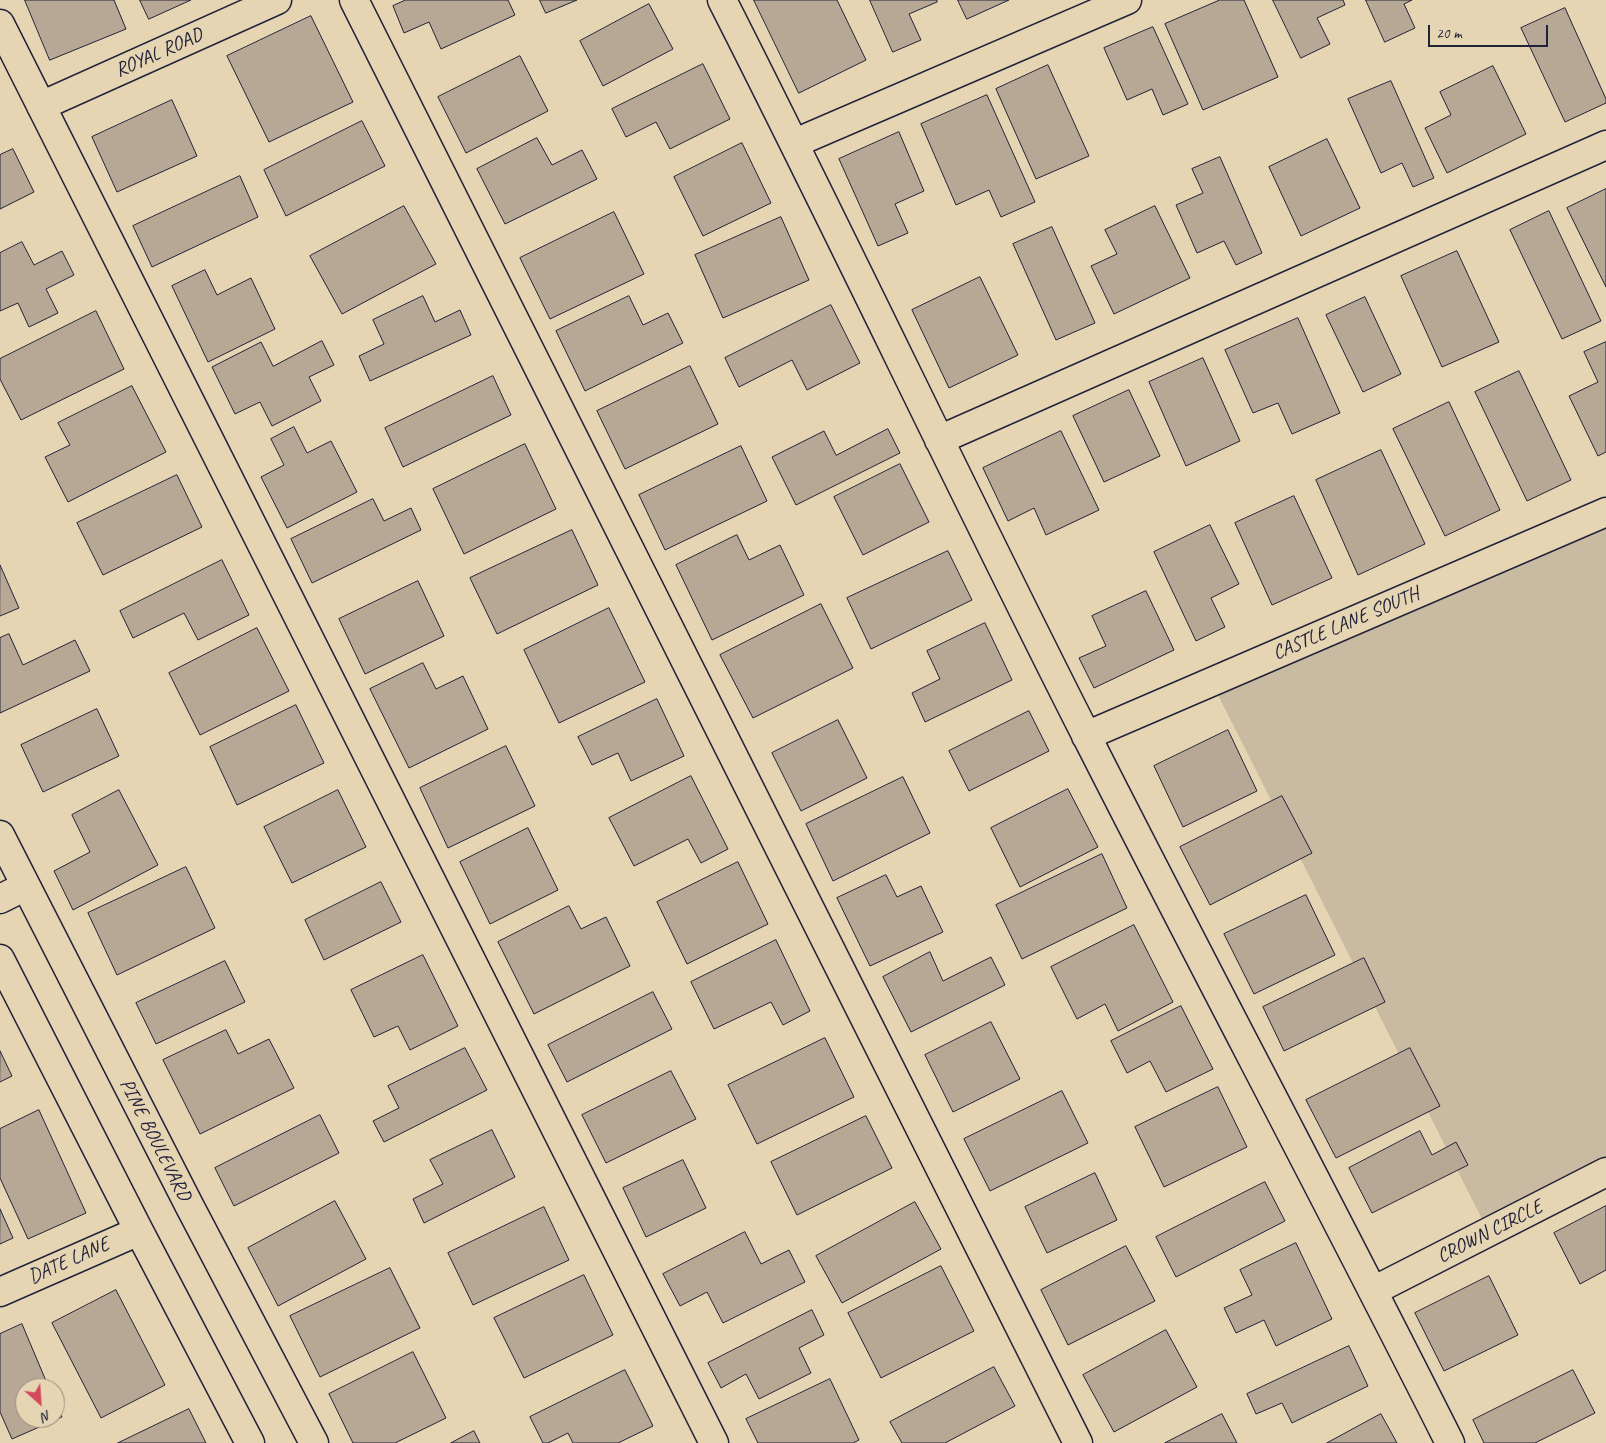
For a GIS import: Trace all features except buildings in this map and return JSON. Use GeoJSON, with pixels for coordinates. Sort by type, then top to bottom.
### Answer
{"type":"FeatureCollection","features":[{"type":"Feature","properties":{"kind":"street","name":"ROYAL ROAD"},"geometry":{"type":"LineString","coordinates":[[41,106],[277,0]]}},
{"type":"Feature","properties":{"kind":"street"},"geometry":{"type":"LineString","coordinates":[[354,0],[1078,1443]]}},
{"type":"Feature","properties":{"kind":"street"},"geometry":{"type":"LineString","coordinates":[[722,0],[795,143],[939,440],[1086,736],[1450,1443]]}},
{"type":"Feature","properties":{"kind":"street"},"geometry":{"type":"LineString","coordinates":[[795,143],[1127,0]]}},
{"type":"Feature","properties":{"kind":"street"},"geometry":{"type":"LineString","coordinates":[[0,24],[714,1443]]}},
{"type":"Feature","properties":{"kind":"street"},"geometry":{"type":"LineString","coordinates":[[939,440],[1606,145]]}},
{"type":"Feature","properties":{"kind":"street","name":"CASTLE LANE SOUTH"},"geometry":{"type":"LineString","coordinates":[[1086,736],[1606,512]]}},
{"type":"Feature","properties":{"kind":"street","name":"PINE BOULEVARD"},"geometry":{"type":"LineString","coordinates":[[0,835],[184,1196],[314,1443]]}},
{"type":"Feature","properties":{"kind":"street"},"geometry":{"type":"LineString","coordinates":[[0,899],[26,886]]}},
{"type":"Feature","properties":{"kind":"street"},"geometry":{"type":"LineString","coordinates":[[0,959],[250,1443]]}},
{"type":"Feature","properties":{"kind":"street","name":"CROWN CIRCLE"},"geometry":{"type":"LineString","coordinates":[[1373,1291],[1606,1172]]}},
{"type":"Feature","properties":{"kind":"street","name":"DATE LANE"},"geometry":{"type":"LineString","coordinates":[[0,1292],[139,1231]]}},
{"type":"Feature","properties":{"kind":"shaded area"},"geometry":{"type":"Polygon","coordinates":[[[1606,506],[1606,1174],[1490,1235],[1210,679],[1606,506]]]}}]}
